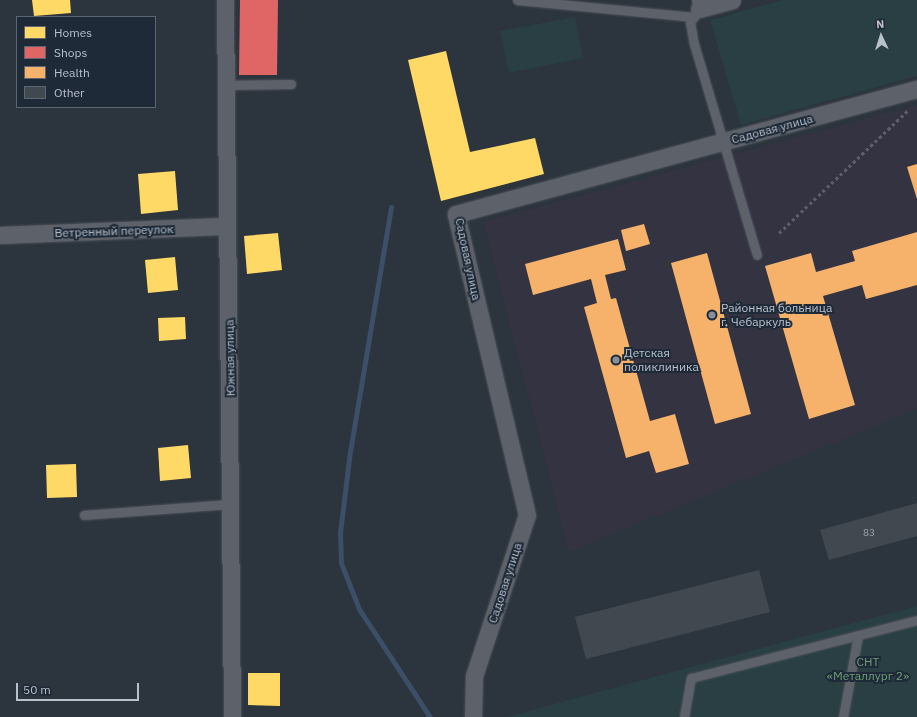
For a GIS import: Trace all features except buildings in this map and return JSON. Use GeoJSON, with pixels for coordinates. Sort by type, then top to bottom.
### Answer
{"type":"FeatureCollection","features":[{"type":"Feature","properties":{"kind":"street","name":"Южная улица"},"geometry":{"type":"LineString","coordinates":[[225,0],[232,504],[232,717]]}},
{"type":"Feature","properties":{"kind":"street"},"geometry":{"type":"LineString","coordinates":[[697,9],[732,0]]}},
{"type":"Feature","properties":{"kind":"street","name":"Садовая улица"},"geometry":{"type":"LineString","coordinates":[[473,717],[474,676],[527,515],[456,214],[917,89]]}},
{"type":"Feature","properties":{"kind":"street","name":"Ветренный переулок"},"geometry":{"type":"LineString","coordinates":[[0,235],[227,226]]}},
{"type":"Feature","properties":{"kind":"lane"},"geometry":{"type":"LineString","coordinates":[[517,0],[697,9],[690,22],[694,44],[756,255]]}},
{"type":"Feature","properties":{"kind":"lane"},"geometry":{"type":"LineString","coordinates":[[226,85],[290,84]]}},
{"type":"Feature","properties":{"kind":"lane"},"geometry":{"type":"LineString","coordinates":[[84,515],[232,504]]}},
{"type":"Feature","properties":{"kind":"lane"},"geometry":{"type":"LineString","coordinates":[[684,717],[691,678],[917,620]]}},
{"type":"Feature","properties":{"kind":"lane"},"geometry":{"type":"LineString","coordinates":[[843,717],[858,635]]}},
{"type":"Feature","properties":{"kind":"path"},"geometry":{"type":"LineString","coordinates":[[779,233],[913,106]]}},
{"type":"Feature","properties":{"kind":"shaded area","name":"Районная больница г. Чебаркуль"},"geometry":{"type":"Polygon","coordinates":[[[917,105],[917,409],[569,552],[483,222],[917,105]]]}},
{"type":"Feature","properties":{"kind":"green space"},"geometry":{"type":"Polygon","coordinates":[[[783,0],[917,0],[917,76],[741,125],[710,20],[783,0]]]}},
{"type":"Feature","properties":{"kind":"green space"},"geometry":{"type":"Polygon","coordinates":[[[575,17],[583,58],[509,73],[500,31],[575,17]]]}},
{"type":"Feature","properties":{"kind":"green space","name":"СНТ «Металлург 2»"},"geometry":{"type":"Polygon","coordinates":[[[917,606],[917,717],[506,717],[917,606]]]}},
{"type":"Feature","properties":{"kind":"waterway"},"geometry":{"type":"LineString","coordinates":[[391,207],[350,451],[340,533],[341,563],[359,609],[430,717]]}},
{"type":"Feature","properties":{"kind":"place","name":"Районная больница г. Чебаркуль"},"geometry":{"type":"Point","coordinates":[712,315]}},
{"type":"Feature","properties":{"kind":"place","name":"Детская поликлиника"},"geometry":{"type":"Point","coordinates":[616,360]}}]}
